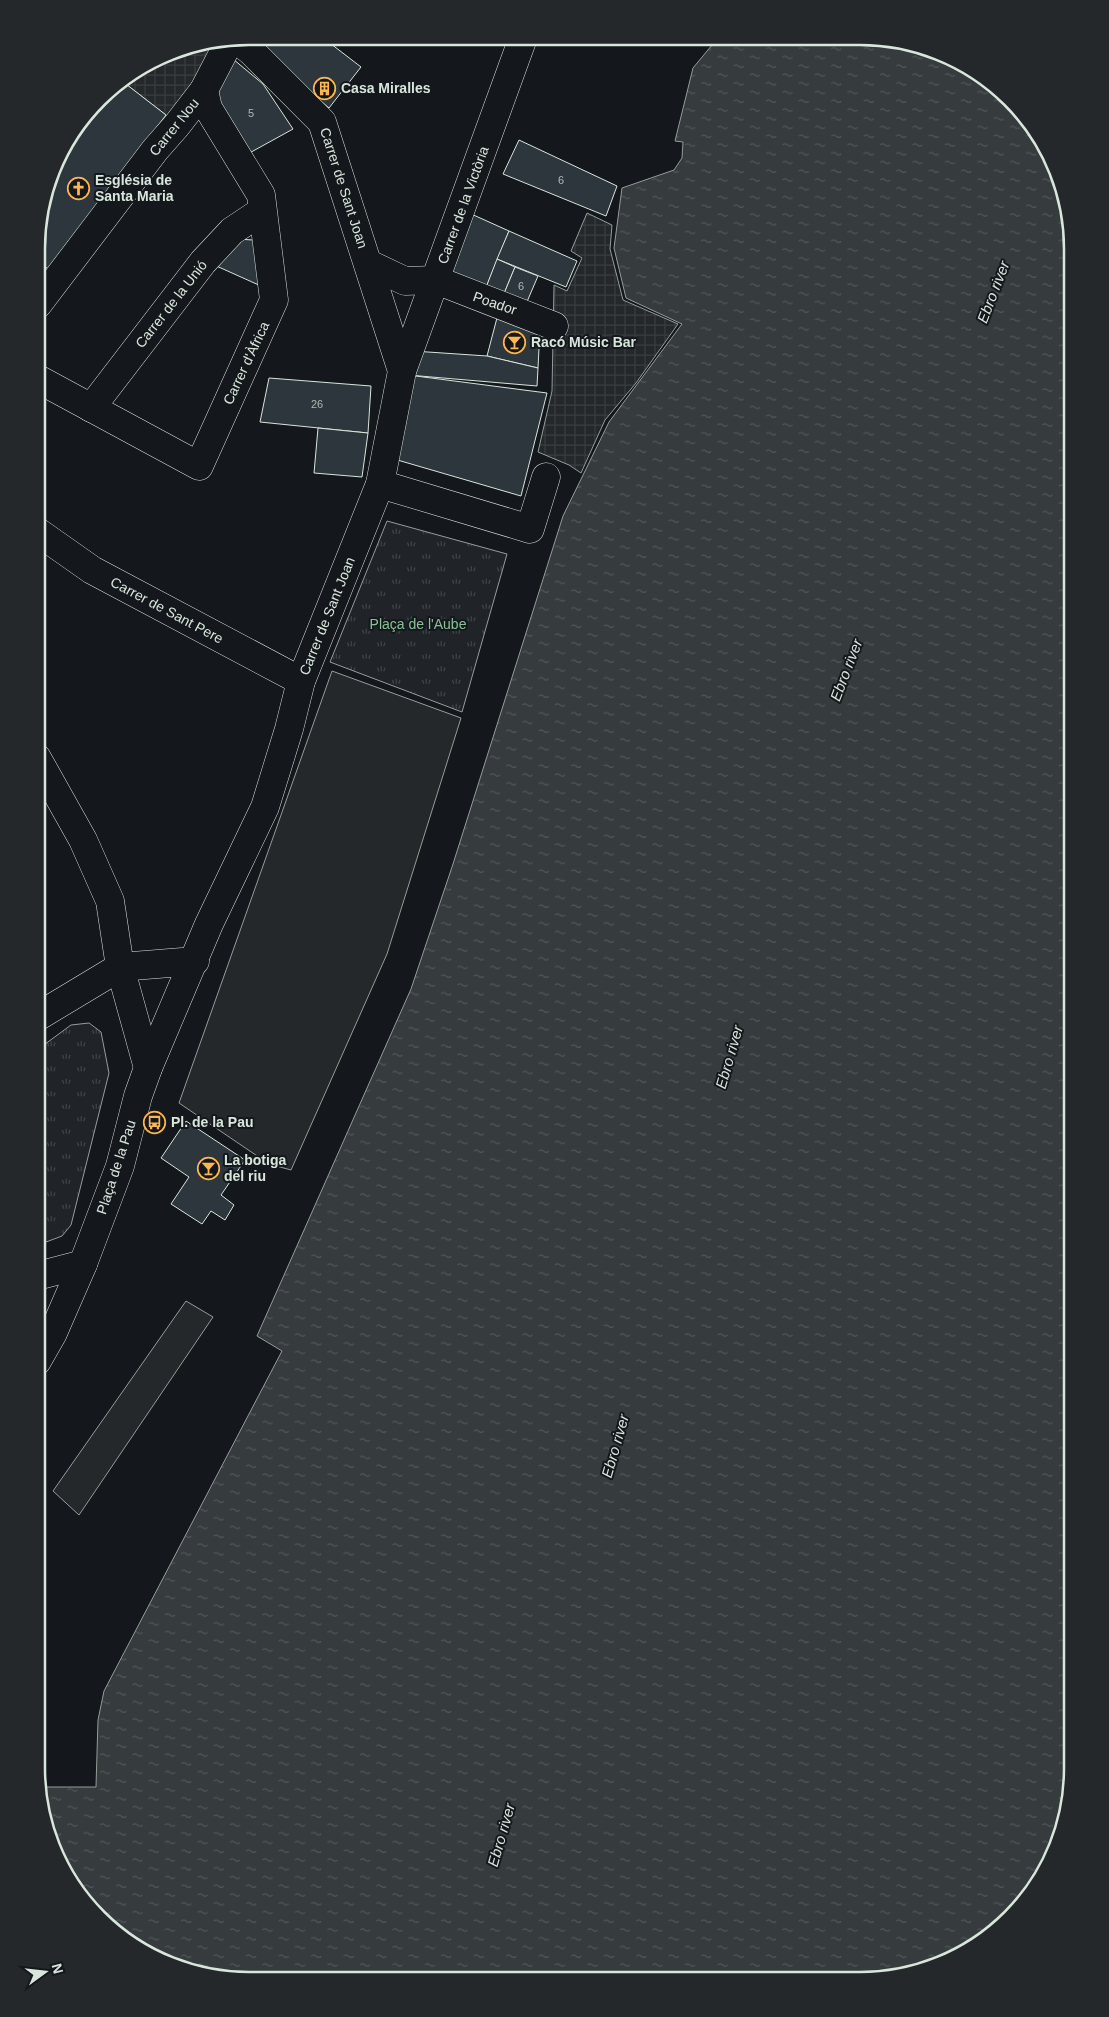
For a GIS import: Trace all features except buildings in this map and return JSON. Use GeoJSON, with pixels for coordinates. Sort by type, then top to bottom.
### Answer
{"type":"FeatureCollection","features":[{"type":"Feature","properties":{"kind":"street","name":"Carrer Nou"},"geometry":{"type":"LineString","coordinates":[[45,295],[155,150],[204,90],[237,45]]}},
{"type":"Feature","properties":{"kind":"street","name":"Carrer de Sant Joan"},"geometry":{"type":"LineString","coordinates":[[195,961],[209,924],[265,807],[289,729],[300,681],[380,484],[402,371],[322,122],[240,45]]}},
{"type":"Feature","properties":{"kind":"street","name":"Carrer de la Victòria"},"geometry":{"type":"LineString","coordinates":[[402,371],[520,45]]}},
{"type":"Feature","properties":{"kind":"street","name":"Carrer d'Àfrica"},"geometry":{"type":"LineString","coordinates":[[45,383],[199,466],[274,300],[261,195],[208,108],[204,90]]}},
{"type":"Feature","properties":{"kind":"street","name":"Carrer de la Unió"},"geometry":{"type":"LineString","coordinates":[[91,408],[202,262],[232,231],[262,211]]}},
{"type":"Feature","properties":{"kind":"street","name":"Carrer de Sant Joan"},"geometry":{"type":"LineString","coordinates":[[369,264],[405,281],[436,280]]}},
{"type":"Feature","properties":{"kind":"street","name":"Poador"},"geometry":{"type":"LineString","coordinates":[[436,280],[554,326]]}},
{"type":"Feature","properties":{"kind":"street"},"geometry":{"type":"LineString","coordinates":[[380,484],[530,529],[546,476]]}},
{"type":"Feature","properties":{"kind":"street","name":"Carrer de Sant Pere"},"geometry":{"type":"LineString","coordinates":[[45,537],[92,570],[300,681]]}},
{"type":"Feature","properties":{"kind":"street"},"geometry":{"type":"LineString","coordinates":[[45,772],[83,840],[110,901],[120,967],[148,1068]]}},
{"type":"Feature","properties":{"kind":"street"},"geometry":{"type":"LineString","coordinates":[[45,1012],[120,967],[195,961]]}},
{"type":"Feature","properties":{"kind":"street","name":"Plaça de la Pau"},"geometry":{"type":"LineString","coordinates":[[45,1347],[83,1264],[120,1166],[138,1096],[148,1068],[195,961]]}},
{"type":"Feature","properties":{"kind":"street"},"geometry":{"type":"LineString","coordinates":[[45,1274],[83,1264]]}},
{"type":"Feature","properties":{"kind":"green space","name":"Plaça de l'Aube"},"geometry":{"type":"Polygon","coordinates":[[[387,521],[507,554],[462,712],[330,662],[387,521]]]}},
{"type":"Feature","properties":{"kind":"green space"},"geometry":{"type":"Polygon","coordinates":[[[89,1023],[101,1032],[109,1073],[71,1225],[62,1236],[45,1242],[45,1044],[71,1025],[89,1023]]]}},
{"type":"Feature","properties":{"kind":"shaded area"},"geometry":{"type":"Polygon","coordinates":[[[224,47],[171,122],[166,115],[127,85],[147,72],[183,56],[224,47]]]}},
{"type":"Feature","properties":{"kind":"shaded area"},"geometry":{"type":"Polygon","coordinates":[[[587,213],[612,225],[610,249],[623,300],[678,324],[636,383],[605,420],[581,473],[569,465],[538,452],[552,391],[554,285],[567,291],[582,258],[571,251],[587,213]]]}},
{"type":"Feature","properties":{"kind":"shaded area"},"geometry":{"type":"Polygon","coordinates":[[[332,671],[461,718],[387,954],[291,1170],[269,1164],[179,1103],[332,671]]]}},
{"type":"Feature","properties":{"kind":"shaded area"},"geometry":{"type":"Polygon","coordinates":[[[186,1301],[213,1317],[79,1515],[53,1491],[186,1301]]]}},
{"type":"Feature","properties":{"kind":"water","name":"Ebro river"},"geometry":{"type":"Polygon","coordinates":[[[712,45],[874,45],[926,56],[950,66],[973,79],[995,96],[1013,114],[1030,136],[1043,159],[1053,183],[1060,209],[1064,235],[1064,1782],[1057,1821],[1037,1870],[1013,1903],[995,1921],[973,1938],[950,1951],[926,1961],[900,1968],[874,1972],[235,1972],[196,1965],[147,1945],[114,1921],[96,1903],[79,1881],[66,1858],[52,1821],[46,1787],[96,1787],[98,1720],[104,1691],[282,1351],[257,1336],[411,989],[453,864],[563,516],[609,422],[682,324],[626,298],[614,248],[622,188],[674,170],[682,158],[683,142],[675,141],[693,68],[712,45]]]}},
{"type":"Feature","properties":{"kind":"place","name":"Casa Miralles"},"geometry":{"type":"Point","coordinates":[325,88]}},
{"type":"Feature","properties":{"kind":"place","name":"Església de Santa Maria"},"geometry":{"type":"Point","coordinates":[79,188]}},
{"type":"Feature","properties":{"kind":"place","name":"Racó Músic Bar"},"geometry":{"type":"Point","coordinates":[515,342]}},
{"type":"Feature","properties":{"kind":"place","name":"Pl. de la Pau"},"geometry":{"type":"Point","coordinates":[155,1122]}},
{"type":"Feature","properties":{"kind":"place","name":"La botiga del riu"},"geometry":{"type":"Point","coordinates":[208,1168]}}]}
